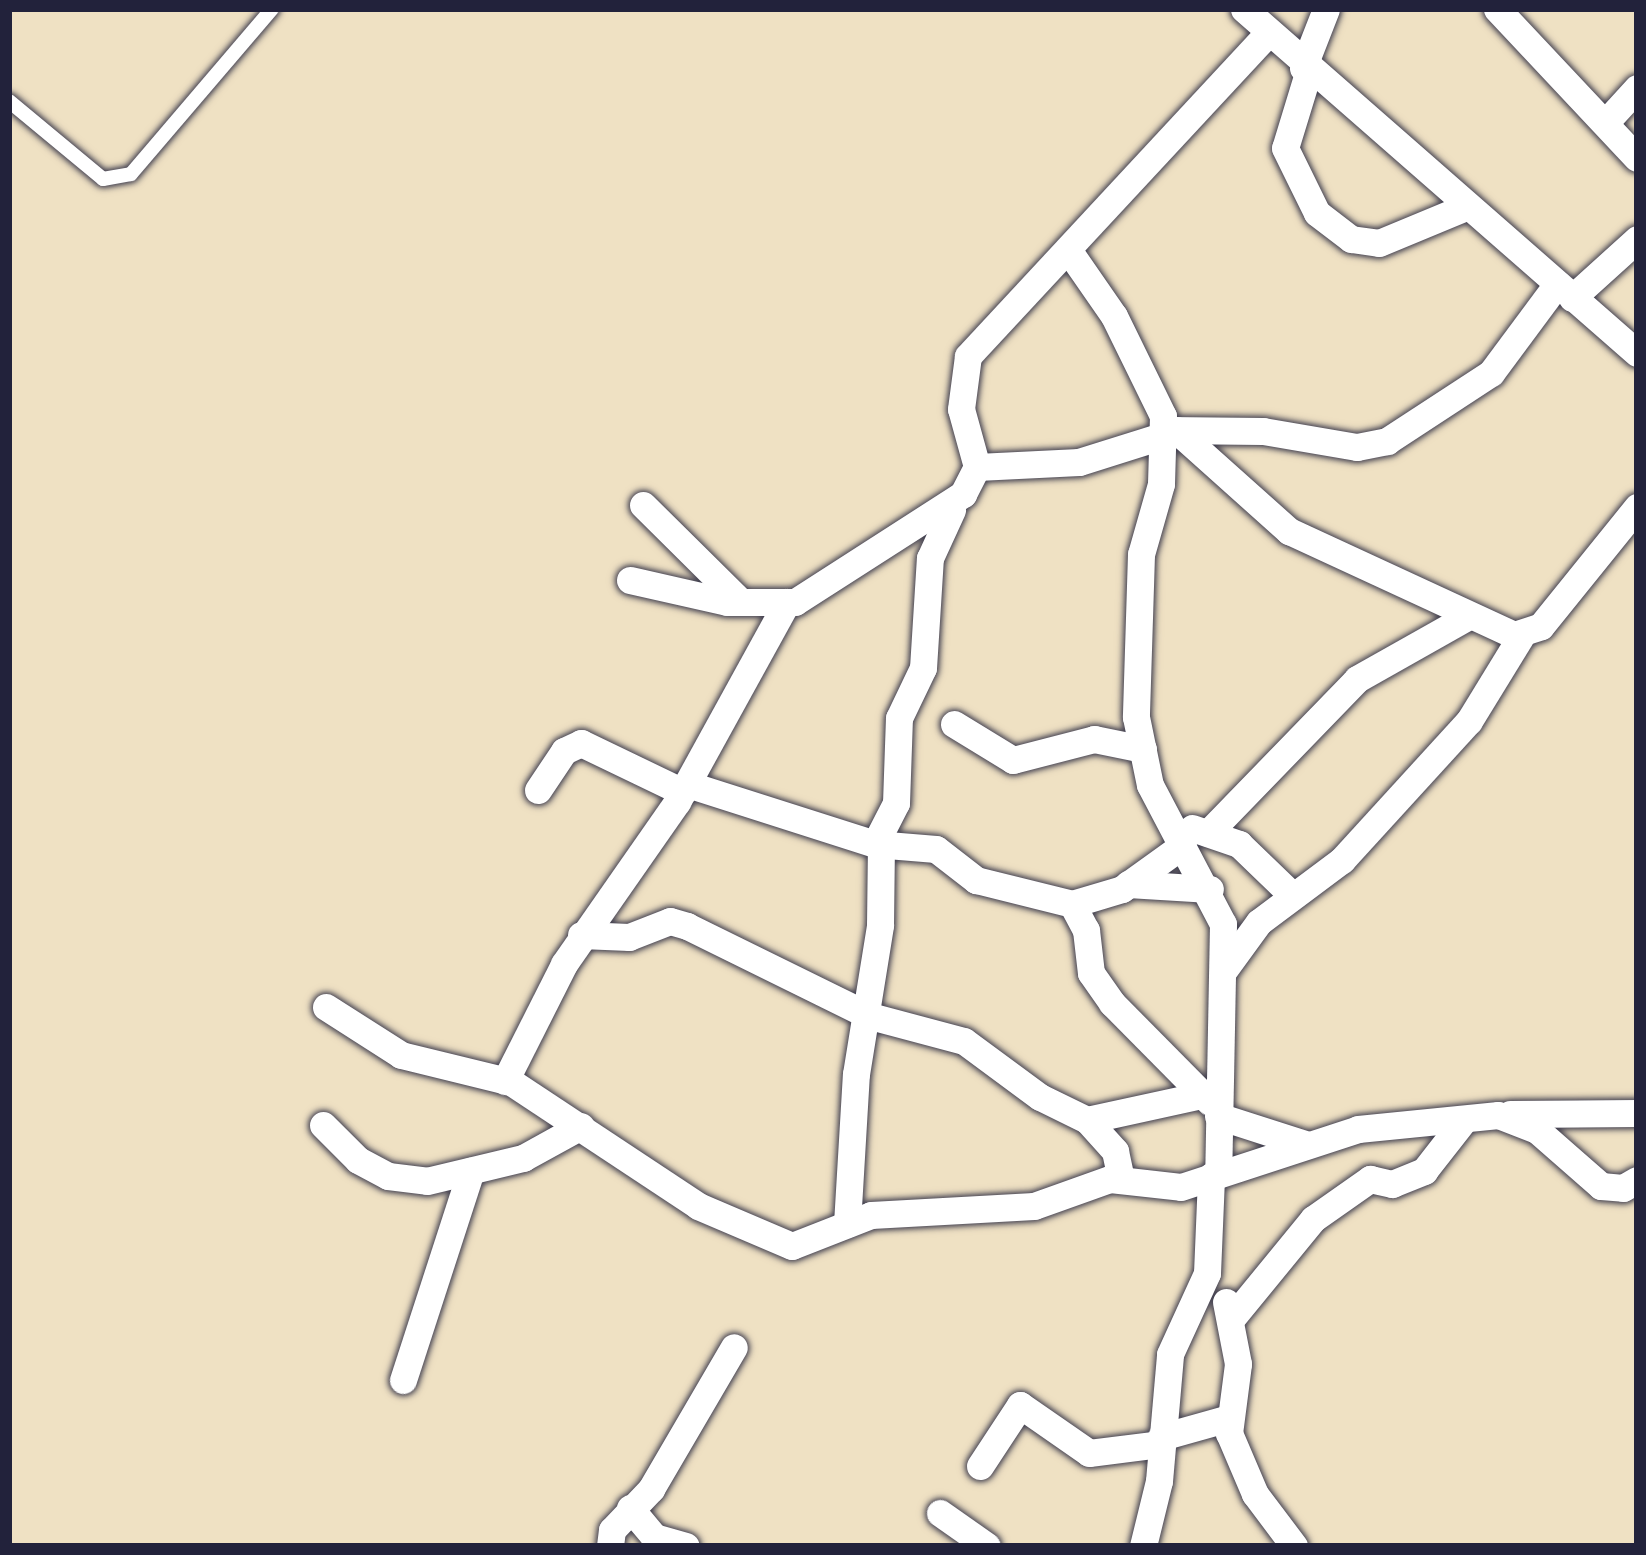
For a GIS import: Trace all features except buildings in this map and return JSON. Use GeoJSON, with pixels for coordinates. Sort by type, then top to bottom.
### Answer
{"type":"FeatureCollection","features":[{"type":"Feature","properties":{"kind":"street"},"geometry":{"type":"LineString","coordinates":[[1244,9],[1306,70],[1637,353]]}},
{"type":"Feature","properties":{"kind":"street"},"geometry":{"type":"LineString","coordinates":[[1326,9],[1285,148],[1318,214],[1352,238],[1379,243],[1466,207]]}},
{"type":"Feature","properties":{"kind":"street"},"geometry":{"type":"LineString","coordinates":[[1497,9],[1637,158]]}},
{"type":"Feature","properties":{"kind":"street"},"geometry":{"type":"LineString","coordinates":[[847,1224],[856,1074],[870,1016],[878,845],[896,803],[899,718],[923,668],[934,539],[977,467],[961,409],[968,356],[1071,254],[1125,184],[1267,34]]}},
{"type":"Feature","properties":{"kind":"street"},"geometry":{"type":"LineString","coordinates":[[1605,124],[1637,88]]}},
{"type":"Feature","properties":{"kind":"street"},"geometry":{"type":"LineString","coordinates":[[977,467],[1079,462],[1167,432],[1263,431],[1357,447],[1387,441],[1491,373],[1564,291],[1637,239]]}},
{"type":"Feature","properties":{"kind":"street"},"geometry":{"type":"LineString","coordinates":[[1071,254],[1148,379],[1167,432],[1161,484],[1141,554],[1136,717],[1143,749],[1168,820],[1196,839],[1239,844],[1291,894]]}},
{"type":"Feature","properties":{"kind":"street"},"geometry":{"type":"LineString","coordinates":[[1167,432],[1289,531],[1469,616],[1523,633]]}},
{"type":"Feature","properties":{"kind":"street"},"geometry":{"type":"LineString","coordinates":[[505,1081],[581,935],[685,788],[787,602],[961,496]]}},
{"type":"Feature","properties":{"kind":"street"},"geometry":{"type":"LineString","coordinates":[[643,505],[741,602]]}},
{"type":"Feature","properties":{"kind":"street"},"geometry":{"type":"LineString","coordinates":[[1224,970],[1291,894],[1342,860],[1469,721],[1523,633],[1540,626],[1637,507]]}},
{"type":"Feature","properties":{"kind":"street"},"geometry":{"type":"LineString","coordinates":[[904,532],[929,574]]}},
{"type":"Feature","properties":{"kind":"street"},"geometry":{"type":"LineString","coordinates":[[630,580],[741,602],[787,602]]}},
{"type":"Feature","properties":{"kind":"street"},"geometry":{"type":"LineString","coordinates":[[538,790],[563,751],[581,743],[685,788],[878,845],[936,849],[976,880],[1072,904],[1128,884],[1196,839],[1357,679],[1469,616]]}},
{"type":"Feature","properties":{"kind":"street"},"geometry":{"type":"LineString","coordinates":[[954,724],[1012,760],[1094,739],[1143,749]]}},
{"type":"Feature","properties":{"kind":"street"},"geometry":{"type":"LineString","coordinates":[[1143,1546],[1170,1354],[1207,1274],[1215,1175],[1212,1107],[1224,970],[1223,924],[1196,839]]}},
{"type":"Feature","properties":{"kind":"street"},"geometry":{"type":"LineString","coordinates":[[1128,884],[1210,889]]}},
{"type":"Feature","properties":{"kind":"street"},"geometry":{"type":"LineString","coordinates":[[1072,904],[1086,930],[1091,973],[1112,1003],[1212,1107],[1309,1145]]}},
{"type":"Feature","properties":{"kind":"street"},"geometry":{"type":"LineString","coordinates":[[581,935],[629,937],[670,921],[870,1016],[964,1041],[1040,1097],[1087,1120],[1115,1151],[1121,1178]]}},
{"type":"Feature","properties":{"kind":"street"},"geometry":{"type":"LineString","coordinates":[[326,1007],[400,1055],[505,1081],[738,1230],[792,1246],[847,1224],[909,1210],[1034,1205],[1121,1178],[1181,1187],[1358,1129],[1501,1115],[1637,1113]]}},
{"type":"Feature","properties":{"kind":"street"},"geometry":{"type":"LineString","coordinates":[[1087,1120],[1212,1107]]}},
{"type":"Feature","properties":{"kind":"street"},"geometry":{"type":"LineString","coordinates":[[1501,1115],[1537,1130],[1601,1186],[1623,1188],[1637,1180]]}},
{"type":"Feature","properties":{"kind":"street"},"geometry":{"type":"LineString","coordinates":[[1232,1318],[1313,1219],[1370,1179],[1392,1184],[1424,1171],[1463,1121]]}},
{"type":"Feature","properties":{"kind":"street"},"geometry":{"type":"LineString","coordinates":[[323,1125],[388,1175],[427,1181],[523,1158],[581,1126]]}},
{"type":"Feature","properties":{"kind":"street"},"geometry":{"type":"LineString","coordinates":[[403,1380],[470,1172]]}},
{"type":"Feature","properties":{"kind":"street"},"geometry":{"type":"LineString","coordinates":[[1207,1274],[1232,1318],[1238,1364],[1229,1418],[1255,1494],[1294,1546]]}},
{"type":"Feature","properties":{"kind":"street"},"geometry":{"type":"LineString","coordinates":[[590,1546],[619,1526],[651,1490],[734,1347]]}},
{"type":"Feature","properties":{"kind":"street"},"geometry":{"type":"LineString","coordinates":[[980,1466],[1020,1405],[1089,1453],[1161,1441],[1229,1418]]}},
{"type":"Feature","properties":{"kind":"street"},"geometry":{"type":"LineString","coordinates":[[940,1514],[987,1546]]}},
{"type":"Feature","properties":{"kind":"street"},"geometry":{"type":"LineString","coordinates":[[619,1526],[686,1546]]}},
{"type":"Feature","properties":{"kind":"lane"},"geometry":{"type":"LineString","coordinates":[[9,101],[103,178],[131,174],[272,9]]}}]}
